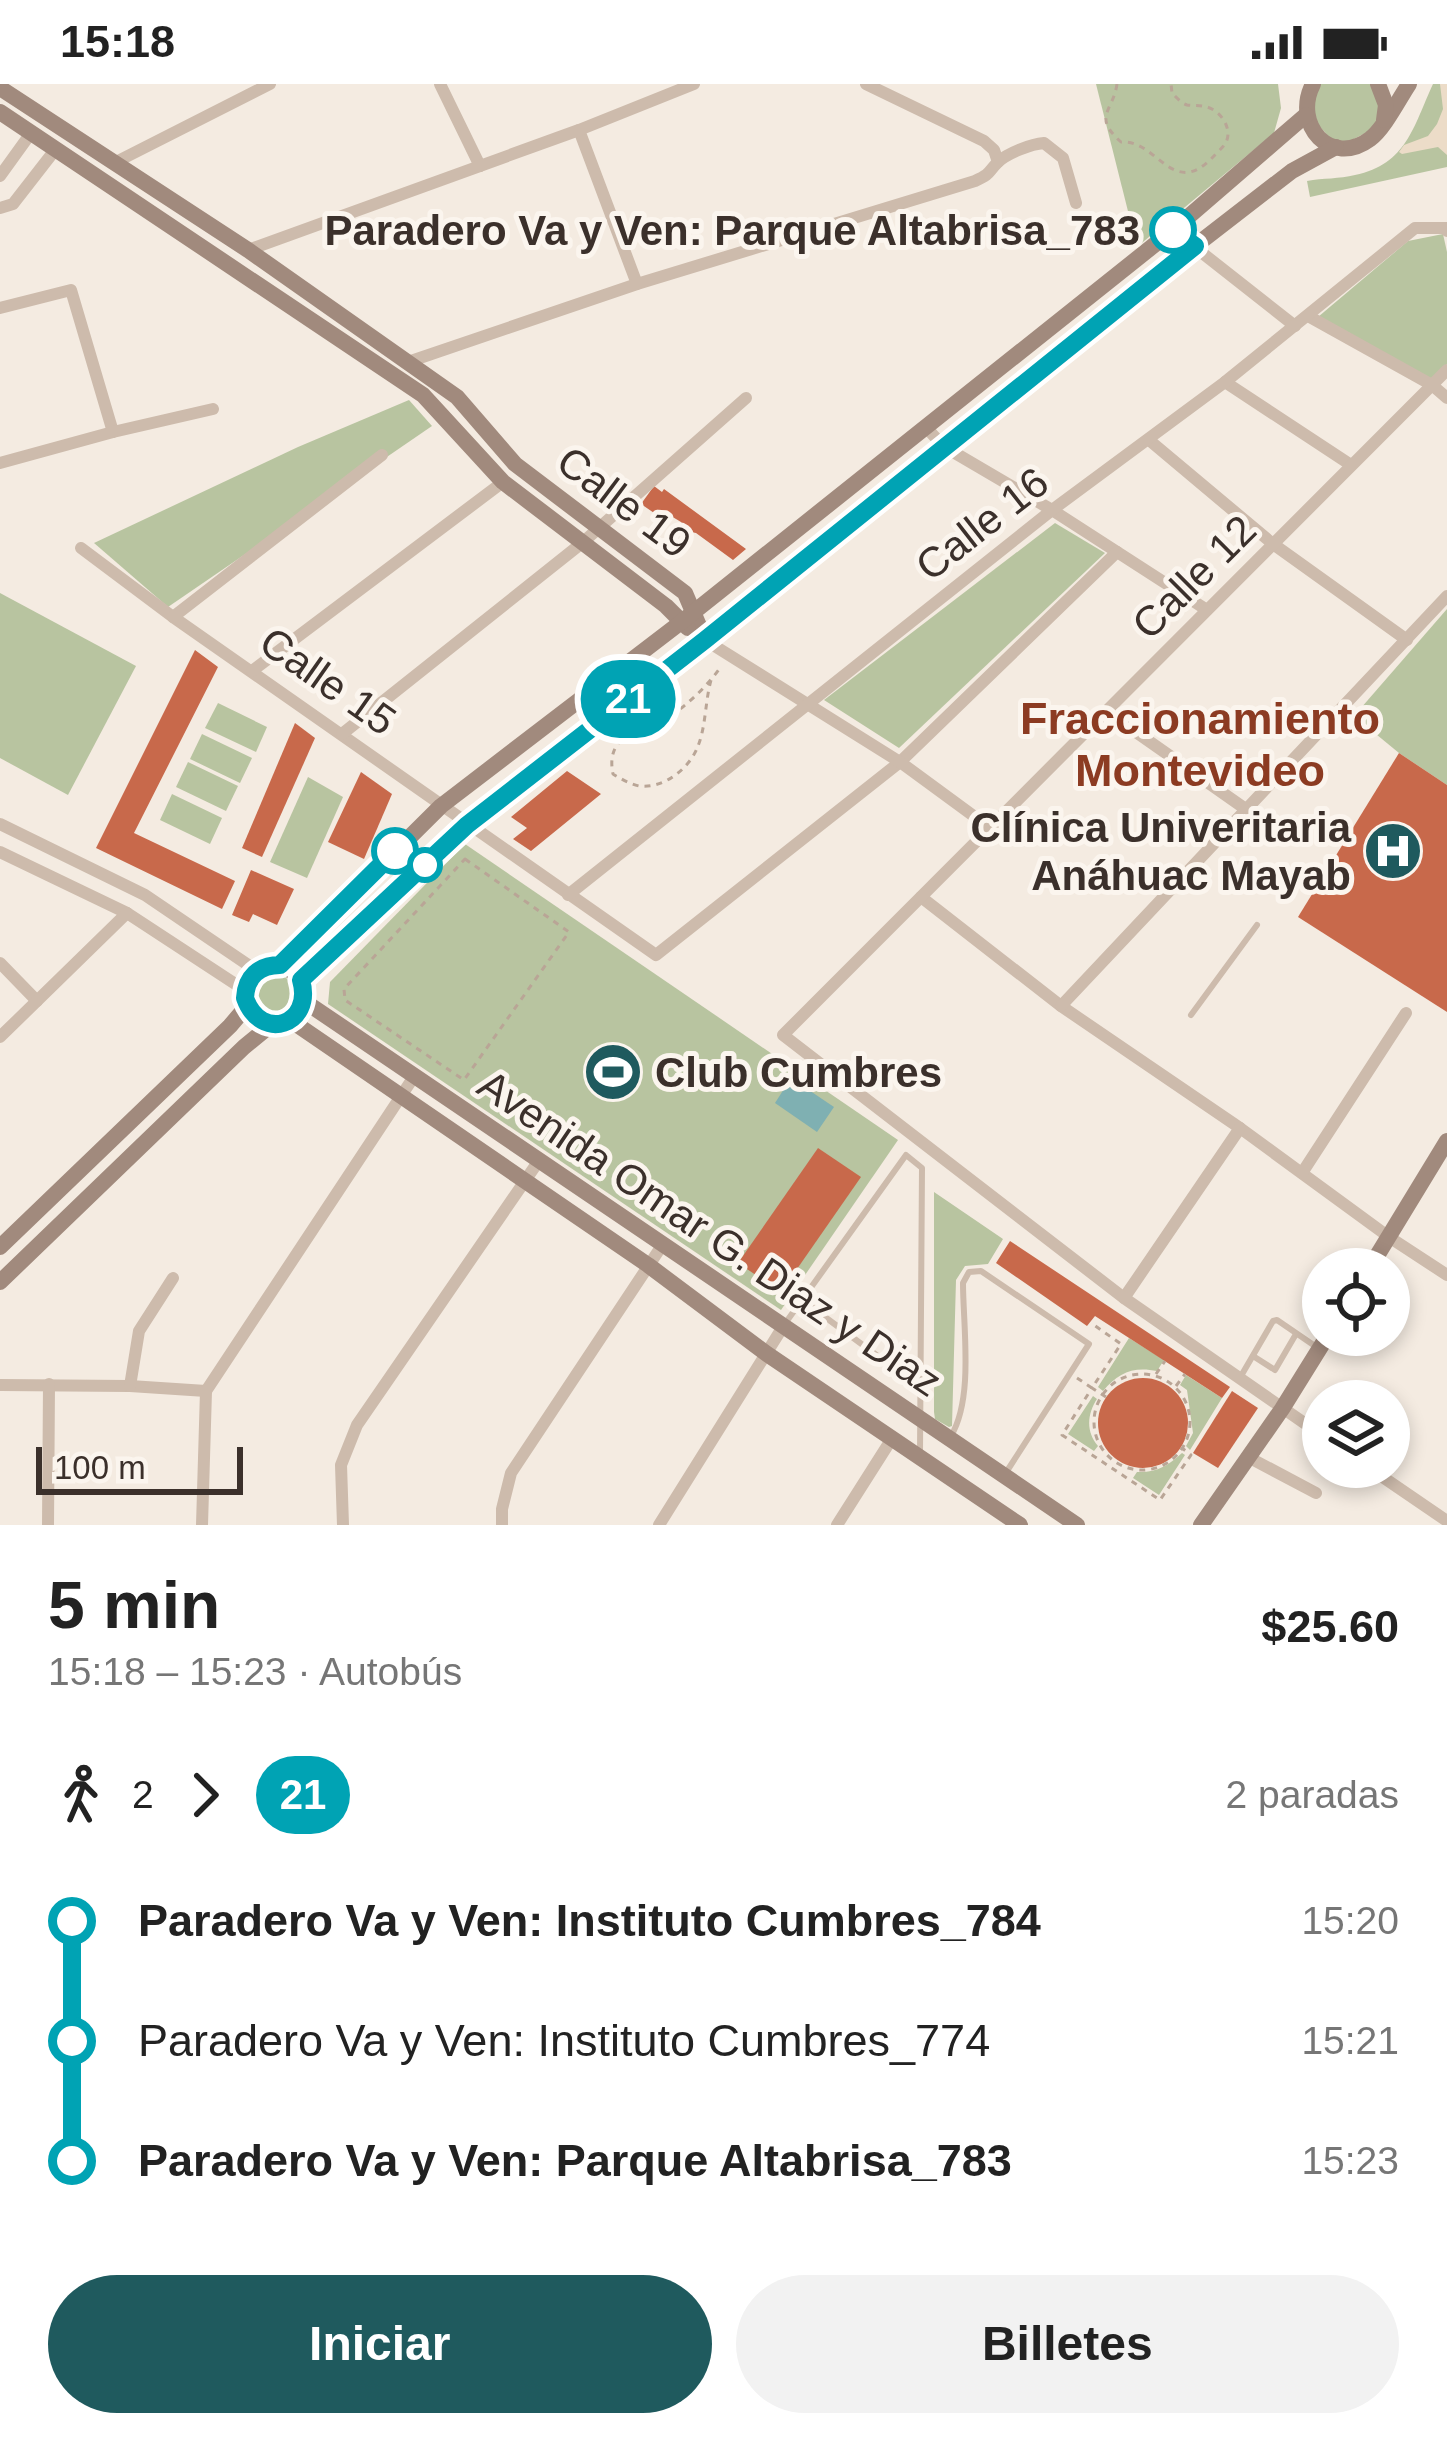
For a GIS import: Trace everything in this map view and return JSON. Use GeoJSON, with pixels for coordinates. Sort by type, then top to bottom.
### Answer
{"type":"FeatureCollection","features":[{"type":"Feature","properties":{"kind":"street"},"geometry":{"type":"LineString","coordinates":[[114,163],[270,84]]}},
{"type":"Feature","properties":{"kind":"street"},"geometry":{"type":"LineString","coordinates":[[440,84],[480,166]]}},
{"type":"Feature","properties":{"kind":"street"},"geometry":{"type":"LineString","coordinates":[[248,250],[694,84]]}},
{"type":"Feature","properties":{"kind":"street"},"geometry":{"type":"LineString","coordinates":[[866,84],[984,141],[998,162]]}},
{"type":"Feature","properties":{"kind":"street"},"geometry":{"type":"LineString","coordinates":[[1378,84],[1386,105],[1384,121]]}},
{"type":"Feature","properties":{"kind":"street"},"geometry":{"type":"LineString","coordinates":[[1305,96],[1311,130],[1336,147],[1355,147],[1368,142],[1409,84]]}},
{"type":"Feature","properties":{"kind":"street","name":"Calle 19"},"geometry":{"type":"LineString","coordinates":[[0,88],[248,250],[457,397],[515,464],[685,593],[705,640]]}},
{"type":"Feature","properties":{"kind":"street"},"geometry":{"type":"LineString","coordinates":[[280,965],[441,806],[680,623],[1173,230],[1305,96]]}},
{"type":"Feature","properties":{"kind":"street","name":"Calle 19"},"geometry":{"type":"LineString","coordinates":[[0,112],[423,395],[503,482],[705,640]]}},
{"type":"Feature","properties":{"kind":"street"},"geometry":{"type":"LineString","coordinates":[[579,130],[637,284]]}},
{"type":"Feature","properties":{"kind":"street"},"geometry":{"type":"LineString","coordinates":[[0,176],[31,133]]}},
{"type":"Feature","properties":{"kind":"street"},"geometry":{"type":"LineString","coordinates":[[408,362],[637,284],[975,181],[992,173],[998,162],[1035,143],[1044,142],[1063,158],[1076,203]]}},
{"type":"Feature","properties":{"kind":"street"},"geometry":{"type":"LineString","coordinates":[[301,980],[467,825],[1195,246],[1292,171],[1336,147]]}},
{"type":"Feature","properties":{"kind":"street"},"geometry":{"type":"LineString","coordinates":[[0,208],[13,205],[56,150]]}},
{"type":"Feature","properties":{"kind":"street"},"geometry":{"type":"LineString","coordinates":[[158,218],[170,200]]}},
{"type":"Feature","properties":{"kind":"street","name":"Calle 16"},"geometry":{"type":"LineString","coordinates":[[568,895],[1415,228],[1447,230]]}},
{"type":"Feature","properties":{"kind":"street"},"geometry":{"type":"LineString","coordinates":[[1173,230],[1295,326]]}},
{"type":"Feature","properties":{"kind":"street"},"geometry":{"type":"LineString","coordinates":[[0,308],[71,290],[113,432]]}},
{"type":"Feature","properties":{"kind":"street"},"geometry":{"type":"LineString","coordinates":[[1308,316],[1447,398]]}},
{"type":"Feature","properties":{"kind":"street","name":"Calle 12"},"geometry":{"type":"LineString","coordinates":[[1124,1298],[783,1035],[1447,370]]}},
{"type":"Feature","properties":{"kind":"street"},"geometry":{"type":"LineString","coordinates":[[1225,382],[1351,466]]}},
{"type":"Feature","properties":{"kind":"street"},"geometry":{"type":"LineString","coordinates":[[342,734],[582,543],[746,398]]}},
{"type":"Feature","properties":{"kind":"street"},"geometry":{"type":"LineString","coordinates":[[0,463],[213,410]]}},
{"type":"Feature","properties":{"kind":"street"},"geometry":{"type":"LineString","coordinates":[[925,426],[943,446],[1208,610]]}},
{"type":"Feature","properties":{"kind":"street"},"geometry":{"type":"LineString","coordinates":[[1149,440],[1273,544],[1407,640]]}},
{"type":"Feature","properties":{"kind":"street"},"geometry":{"type":"LineString","coordinates":[[173,617],[382,454]]}},
{"type":"Feature","properties":{"kind":"street"},"geometry":{"type":"LineString","coordinates":[[252,671],[503,482]]}},
{"type":"Feature","properties":{"kind":"street","name":"Calle 15"},"geometry":{"type":"LineString","coordinates":[[81,548],[656,955],[900,762]]}},
{"type":"Feature","properties":{"kind":"street"},"geometry":{"type":"LineString","coordinates":[[900,762],[1117,552]]}},
{"type":"Feature","properties":{"kind":"street"},"geometry":{"type":"LineString","coordinates":[[1061,1006],[1447,596]]}},
{"type":"Feature","properties":{"kind":"street"},"geometry":{"type":"LineString","coordinates":[[705,640],[900,762],[990,828]]}},
{"type":"Feature","properties":{"kind":"street"},"geometry":{"type":"LineString","coordinates":[[1106,711],[1247,810]]}},
{"type":"Feature","properties":{"kind":"street"},"geometry":{"type":"LineString","coordinates":[[0,824],[145,895],[257,971]]}},
{"type":"Feature","properties":{"kind":"street"},"geometry":{"type":"LineString","coordinates":[[0,852],[127,914],[247,998],[257,1018],[281,1022]]}},
{"type":"Feature","properties":{"kind":"street"},"geometry":{"type":"LineString","coordinates":[[78,890],[88,867]]}},
{"type":"Feature","properties":{"kind":"street"},"geometry":{"type":"LineString","coordinates":[[921,897],[1061,1006],[1447,1275]]}},
{"type":"Feature","properties":{"kind":"street"},"geometry":{"type":"LineString","coordinates":[[0,1037],[127,914]]}},
{"type":"Feature","properties":{"kind":"street"},"geometry":{"type":"LineString","coordinates":[[0,963],[37,1001]]}},
{"type":"Feature","properties":{"kind":"street"},"geometry":{"type":"LineString","coordinates":[[0,1247],[230,1026],[257,971],[280,965],[301,980],[304,1001],[299,1012],[244,1047],[0,1282]]}},
{"type":"Feature","properties":{"kind":"street","name":"Avenida Omar G. Diaz y Diaz"},"geometry":{"type":"LineString","coordinates":[[304,1001],[922,1419],[954,1432],[1009,1468],[1077,1525]]}},
{"type":"Feature","properties":{"kind":"street"},"geometry":{"type":"LineString","coordinates":[[1302,1173],[1406,1012]]}},
{"type":"Feature","properties":{"kind":"street","name":"Avenida Omar G. Diaz y Diaz"},"geometry":{"type":"LineString","coordinates":[[281,1022],[648,1265],[767,1354],[1020,1525]]}},
{"type":"Feature","properties":{"kind":"street"},"geometry":{"type":"LineString","coordinates":[[202,1525],[206,1391],[413,1078]]}},
{"type":"Feature","properties":{"kind":"street"},"geometry":{"type":"LineString","coordinates":[[1240,1128],[1124,1298],[1302,1422]]}},
{"type":"Feature","properties":{"kind":"street"},"geometry":{"type":"LineString","coordinates":[[1381,1248],[1447,1141]]}},
{"type":"Feature","properties":{"kind":"street"},"geometry":{"type":"LineString","coordinates":[[343,1525],[341,1465],[357,1425],[540,1159]]}},
{"type":"Feature","properties":{"kind":"street"},"geometry":{"type":"LineString","coordinates":[[502,1525],[511,1473],[663,1244]]}},
{"type":"Feature","properties":{"kind":"street"},"geometry":{"type":"LineString","coordinates":[[130,1386],[139,1330],[172,1278]]}},
{"type":"Feature","properties":{"kind":"street"},"geometry":{"type":"LineString","coordinates":[[659,1525],[784,1325]]}},
{"type":"Feature","properties":{"kind":"street"},"geometry":{"type":"LineString","coordinates":[[1201,1525],[1315,1356]]}},
{"type":"Feature","properties":{"kind":"street"},"geometry":{"type":"LineString","coordinates":[[48,1525],[50,1384]]}},
{"type":"Feature","properties":{"kind":"street"},"geometry":{"type":"LineString","coordinates":[[0,1385],[206,1391]]}},
{"type":"Feature","properties":{"kind":"street"},"geometry":{"type":"LineString","coordinates":[[837,1525],[891,1439]]}},
{"type":"Feature","properties":{"kind":"street"},"geometry":{"type":"LineString","coordinates":[[1248,1457],[1316,1493]]}},
{"type":"Feature","properties":{"kind":"street"},"geometry":{"type":"LineString","coordinates":[[1399,1488],[1444,1519]]}},
{"type":"Feature","properties":{"kind":"lane"},"geometry":{"type":"LineString","coordinates":[[1191,1016],[1257,925]]}},
{"type":"Feature","properties":{"kind":"lane"},"geometry":{"type":"LineString","coordinates":[[784,1325],[906,1155],[922,1168],[920,1457]]}},
{"type":"Feature","properties":{"kind":"lane"},"geometry":{"type":"LineString","coordinates":[[954,1432],[964,1390],[963,1283],[969,1272],[981,1271],[1089,1344],[1009,1468]]}},
{"type":"Feature","properties":{"kind":"lane"},"geometry":{"type":"LineString","coordinates":[[802,1300],[922,1388]]}},
{"type":"Feature","properties":{"kind":"lane"},"geometry":{"type":"LineString","coordinates":[[1240,1379],[1273,1322],[1302,1335]]}},
{"type":"Feature","properties":{"kind":"lane"},"geometry":{"type":"LineString","coordinates":[[1253,1356],[1276,1370],[1297,1333]]}},
{"type":"Feature","properties":{"kind":"path"},"geometry":{"type":"LineString","coordinates":[[1117,84],[1108,104],[1108,130],[1121,142],[1132,141],[1144,148],[1173,172],[1193,172],[1205,166],[1229,134],[1212,109],[1180,100],[1171,84]]}},
{"type":"Feature","properties":{"kind":"path"},"geometry":{"type":"LineString","coordinates":[[711,680],[700,740],[682,770],[662,783],[642,787],[613,774],[611,761],[622,739],[667,719],[711,680],[729,654]]}},
{"type":"Feature","properties":{"kind":"path"},"geometry":{"type":"LineString","coordinates":[[465,860],[569,932],[464,1080],[345,1000],[344,989],[465,860]]}},
{"type":"Feature","properties":{"kind":"path"},"geometry":{"type":"LineString","coordinates":[[1094,1325],[1121,1343],[1062,1435],[1113,1462],[1124,1467],[1145,1470],[1167,1463],[1181,1448],[1189,1412],[1175,1388],[1155,1376],[1121,1379],[1104,1396],[1094,1418],[1098,1442],[1113,1462],[1160,1500],[1190,1455],[1181,1448]]}},
{"type":"Feature","properties":{"kind":"path"},"geometry":{"type":"LineString","coordinates":[[1155,1376],[1165,1361]]}},
{"type":"Feature","properties":{"kind":"path"},"geometry":{"type":"LineString","coordinates":[[1071,1373],[1104,1396]]}},
{"type":"Feature","properties":{"kind":"path"},"geometry":{"type":"LineString","coordinates":[[1175,1388],[1185,1374]]}},
{"type":"Feature","properties":{"kind":"green space"},"geometry":{"type":"Polygon","coordinates":[[[1096,84],[1278,84],[1281,108],[1274,133],[1137,247],[1096,84]]]}},
{"type":"Feature","properties":{"kind":"green space"},"geometry":{"type":"Polygon","coordinates":[[[1319,84],[1373,84],[1382,110],[1373,129],[1348,142],[1332,140],[1310,116],[1319,84]]]}},
{"type":"Feature","properties":{"kind":"green space"},"geometry":{"type":"Polygon","coordinates":[[[1433,84],[1447,84],[1447,167],[1310,197],[1307,181],[1372,170],[1397,153],[1433,84]]]}},
{"type":"Feature","properties":{"kind":"green space"},"geometry":{"type":"Polygon","coordinates":[[[1443,234],[1447,364],[1433,380],[1318,317],[1408,241],[1443,234]]]}},
{"type":"Feature","properties":{"kind":"green space"},"geometry":{"type":"Polygon","coordinates":[[[409,400],[432,426],[168,607],[94,543],[298,447],[409,400]]]}},
{"type":"Feature","properties":{"kind":"green space"},"geometry":{"type":"Polygon","coordinates":[[[1055,523],[1105,553],[899,748],[824,700],[1055,523]]]}},
{"type":"Feature","properties":{"kind":"green space"},"geometry":{"type":"Polygon","coordinates":[[[0,593],[136,666],[68,795],[0,758],[0,593]]]}},
{"type":"Feature","properties":{"kind":"green space"},"geometry":{"type":"Polygon","coordinates":[[[1447,609],[1447,785],[1354,716],[1447,609]]]}},
{"type":"Feature","properties":{"kind":"green space"},"geometry":{"type":"Polygon","coordinates":[[[218,703],[267,727],[256,752],[205,728],[218,703]]]}},
{"type":"Feature","properties":{"kind":"green space"},"geometry":{"type":"Polygon","coordinates":[[[202,734],[252,758],[240,783],[190,759],[202,734]]]}},
{"type":"Feature","properties":{"kind":"green space"},"geometry":{"type":"Polygon","coordinates":[[[188,762],[238,786],[226,811],[176,787],[188,762]]]}},
{"type":"Feature","properties":{"kind":"green space"},"geometry":{"type":"Polygon","coordinates":[[[308,777],[343,797],[307,878],[270,862],[308,777]]]}},
{"type":"Feature","properties":{"kind":"green space"},"geometry":{"type":"Polygon","coordinates":[[[172,794],[222,818],[210,844],[160,820],[172,794]]]}},
{"type":"Feature","properties":{"kind":"green space","name":"Club Cumbres"},"geometry":{"type":"Polygon","coordinates":[[[465,844],[898,1140],[781,1310],[328,1004],[330,982],[465,844]]]}},
{"type":"Feature","properties":{"kind":"green space"},"geometry":{"type":"Polygon","coordinates":[[[274,974],[288,980],[294,994],[288,1008],[274,1014],[260,1008],[254,994],[260,980],[274,974]]]}},
{"type":"Feature","properties":{"kind":"green space"},"geometry":{"type":"Polygon","coordinates":[[[934,1192],[1003,1239],[988,1264],[965,1266],[956,1280],[949,1427],[935,1419],[934,1412],[934,1192]]]}},
{"type":"Feature","properties":{"kind":"green space"},"geometry":{"type":"Polygon","coordinates":[[[1129,1338],[1164,1360],[1157,1371],[1127,1372],[1103,1391],[1098,1387],[1129,1338]]]}},
{"type":"Feature","properties":{"kind":"green space"},"geometry":{"type":"Polygon","coordinates":[[[1186,1375],[1222,1398],[1190,1450],[1186,1446],[1193,1433],[1187,1390],[1180,1385],[1186,1375]]]}},
{"type":"Feature","properties":{"kind":"green space"},"geometry":{"type":"Polygon","coordinates":[[[1093,1396],[1097,1399],[1089,1423],[1098,1446],[1094,1451],[1068,1434],[1093,1396]]]}},
{"type":"Feature","properties":{"kind":"green space"},"geometry":{"type":"Polygon","coordinates":[[[1182,1453],[1159,1495],[1133,1478],[1137,1472],[1161,1468],[1182,1453]]]}},
{"type":"Feature","properties":{"kind":"shaded area"},"geometry":{"type":"Polygon","coordinates":[[[1440,84],[1447,84],[1447,155],[1438,147],[1402,154],[1404,145],[1428,136],[1437,124],[1443,109],[1440,84]]]}},
{"type":"Feature","properties":{"kind":"water"},"geometry":{"type":"Polygon","coordinates":[[[791,1078],[834,1107],[817,1132],[775,1103],[791,1078]]]}},
{"type":"Feature","properties":{"kind":"building"},"geometry":{"type":"Polygon","coordinates":[[[654,486],[746,549],[733,560],[666,513],[657,515],[641,504],[654,486]]]}},
{"type":"Feature","properties":{"kind":"building"},"geometry":{"type":"Polygon","coordinates":[[[195,650],[218,667],[134,833],[235,881],[222,909],[96,848],[195,650]]]}},
{"type":"Feature","properties":{"kind":"building"},"geometry":{"type":"Polygon","coordinates":[[[295,723],[315,738],[262,857],[242,848],[295,723]]]}},
{"type":"Feature","properties":{"kind":"building","name":"Clínica Univeritaria Anáhuac Mayab"},"geometry":{"type":"Polygon","coordinates":[[[1399,753],[1447,785],[1447,1012],[1298,917],[1399,753]]]}},
{"type":"Feature","properties":{"kind":"building"},"geometry":{"type":"Polygon","coordinates":[[[567,771],[601,794],[531,851],[513,839],[527,828],[511,817],[567,771]]]}},
{"type":"Feature","properties":{"kind":"building"},"geometry":{"type":"Polygon","coordinates":[[[361,772],[392,794],[364,859],[328,842],[361,772]]]}},
{"type":"Feature","properties":{"kind":"building"},"geometry":{"type":"Polygon","coordinates":[[[251,870],[294,889],[277,925],[253,914],[249,922],[232,915],[251,870]]]}},
{"type":"Feature","properties":{"kind":"building"},"geometry":{"type":"Polygon","coordinates":[[[818,1148],[861,1177],[781,1292],[738,1263],[818,1148]]]}},
{"type":"Feature","properties":{"kind":"building"},"geometry":{"type":"Polygon","coordinates":[[[1010,1241],[1230,1387],[1222,1398],[1095,1316],[1087,1326],[996,1263],[1010,1241]]]}},
{"type":"Feature","properties":{"kind":"building"},"geometry":{"type":"Polygon","coordinates":[[[1143,1378],[1175,1391],[1188,1423],[1175,1455],[1143,1468],[1111,1455],[1098,1423],[1111,1391],[1143,1378]]]}},
{"type":"Feature","properties":{"kind":"building"},"geometry":{"type":"Polygon","coordinates":[[[1232,1391],[1258,1408],[1218,1468],[1193,1453],[1232,1391]]]}},
{"type":"Feature","properties":{"kind":"bus line","name":"21"},"geometry":{"type":"LineString","coordinates":[[395,851],[280,965],[262,968],[252,976],[245,998],[251,1013],[272,1024],[295,1017],[304,1001],[301,980],[467,825],[1195,246],[1173,230]]}},
{"type":"Feature","properties":{"kind":"place","name":"Paradero Va y Ven: Parque Altabrisa_783"},"geometry":{"type":"Point","coordinates":[1173,230]}},
{"type":"Feature","properties":{"kind":"place","name":"Clínica Univeritaria Anáhuac Mayab"},"geometry":{"type":"Point","coordinates":[1393,851]}},
{"type":"Feature","properties":{"kind":"place","name":"Club Cumbres"},"geometry":{"type":"Point","coordinates":[613,1072]}},
{"type":"Feature","properties":{"kind":"district","name":"Fraccionamiento Montevideo"},"geometry":{"type":"Point","coordinates":[1200,744]}}]}
